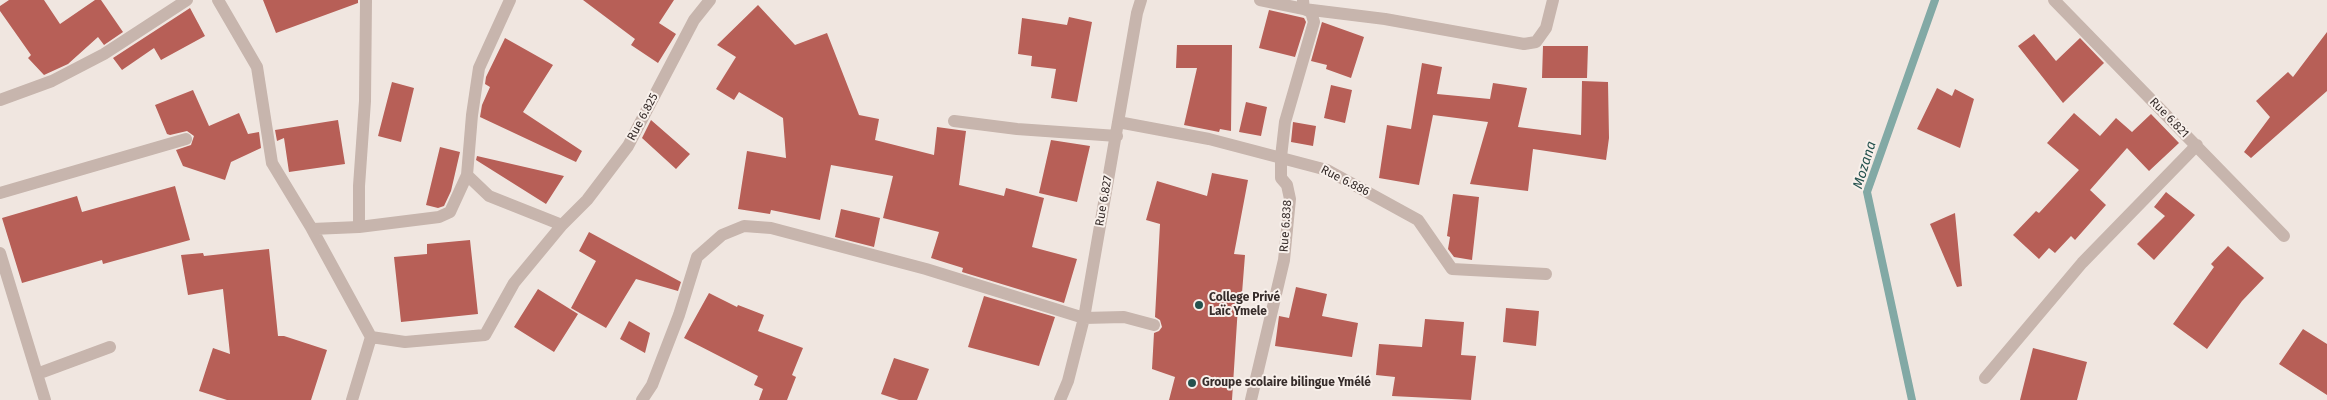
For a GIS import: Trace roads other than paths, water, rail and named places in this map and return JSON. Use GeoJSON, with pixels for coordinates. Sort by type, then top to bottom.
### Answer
{"type":"FeatureCollection","features":[{"type":"Feature","properties":{"kind":"street"},"geometry":{"type":"LineString","coordinates":[[0,100],[52,81],[104,54],[187,0]]}},
{"type":"Feature","properties":{"kind":"street"},"geometry":{"type":"LineString","coordinates":[[218,0],[257,67],[272,163],[312,229],[371,337],[352,400]]}},
{"type":"Feature","properties":{"kind":"street"},"geometry":{"type":"LineString","coordinates":[[359,228],[359,186],[365,101],[366,0]]}},
{"type":"Feature","properties":{"kind":"street"},"geometry":{"type":"LineString","coordinates":[[312,229],[359,228],[439,217],[450,212],[467,175],[472,115],[479,68],[510,0]]}},
{"type":"Feature","properties":{"kind":"street","name":"Rue 6.825"},"geometry":{"type":"LineString","coordinates":[[371,337],[404,342],[485,335],[514,283],[562,226],[587,200],[628,146],[694,20],[710,0]]}},
{"type":"Feature","properties":{"kind":"street","name":"Rue 6.827"},"geometry":{"type":"LineString","coordinates":[[1060,400],[1068,381],[1084,318],[1137,13],[1141,0]]}},
{"type":"Feature","properties":{"kind":"street"},"geometry":{"type":"LineString","coordinates":[[1260,0],[1304,4],[1524,44],[1536,42],[1546,28],[1553,0]]}},
{"type":"Feature","properties":{"kind":"street","name":"Rue 6.821"},"geometry":{"type":"LineString","coordinates":[[2054,0],[2284,236]]}},
{"type":"Feature","properties":{"kind":"street","name":"Rue 6.838"},"geometry":{"type":"LineString","coordinates":[[1251,400],[1284,260],[1290,199],[1287,185],[1281,178],[1285,122],[1314,22],[1311,12],[1304,4]]}},
{"type":"Feature","properties":{"kind":"street"},"geometry":{"type":"LineString","coordinates":[[954,121],[1017,129],[1117,136]]}},
{"type":"Feature","properties":{"kind":"street","name":"Rue 6.886"},"geometry":{"type":"LineString","coordinates":[[1118,122],[1210,139],[1327,170],[1418,220],[1452,269],[1546,274]]}},
{"type":"Feature","properties":{"kind":"street"},"geometry":{"type":"LineString","coordinates":[[0,193],[186,140]]}},
{"type":"Feature","properties":{"kind":"street"},"geometry":{"type":"LineString","coordinates":[[1985,378],[2082,263],[2197,145]]}},
{"type":"Feature","properties":{"kind":"street"},"geometry":{"type":"LineString","coordinates":[[467,175],[489,196],[562,226]]}},
{"type":"Feature","properties":{"kind":"street"},"geometry":{"type":"LineString","coordinates":[[642,400],[652,385],[679,315],[697,257],[722,235],[744,226],[771,228],[926,269],[1084,318],[1124,317],[1154,325]]}},
{"type":"Feature","properties":{"kind":"street"},"geometry":{"type":"LineString","coordinates":[[0,253],[45,400]]}},
{"type":"Feature","properties":{"kind":"street"},"geometry":{"type":"LineString","coordinates":[[37,374],[110,347]]}},
{"type":"Feature","properties":{"kind":"waterway","name":"Mozana"},"geometry":{"type":"LineString","coordinates":[[1912,400],[1867,192],[1935,0]]}},
{"type":"Feature","properties":{"kind":"place","name":"College Privé Laïc Ymele"},"geometry":{"type":"Point","coordinates":[1199,305]}},
{"type":"Feature","properties":{"kind":"place","name":"Groupe scolaire bilingue Ymélé"},"geometry":{"type":"Point","coordinates":[1192,383]}}]}
